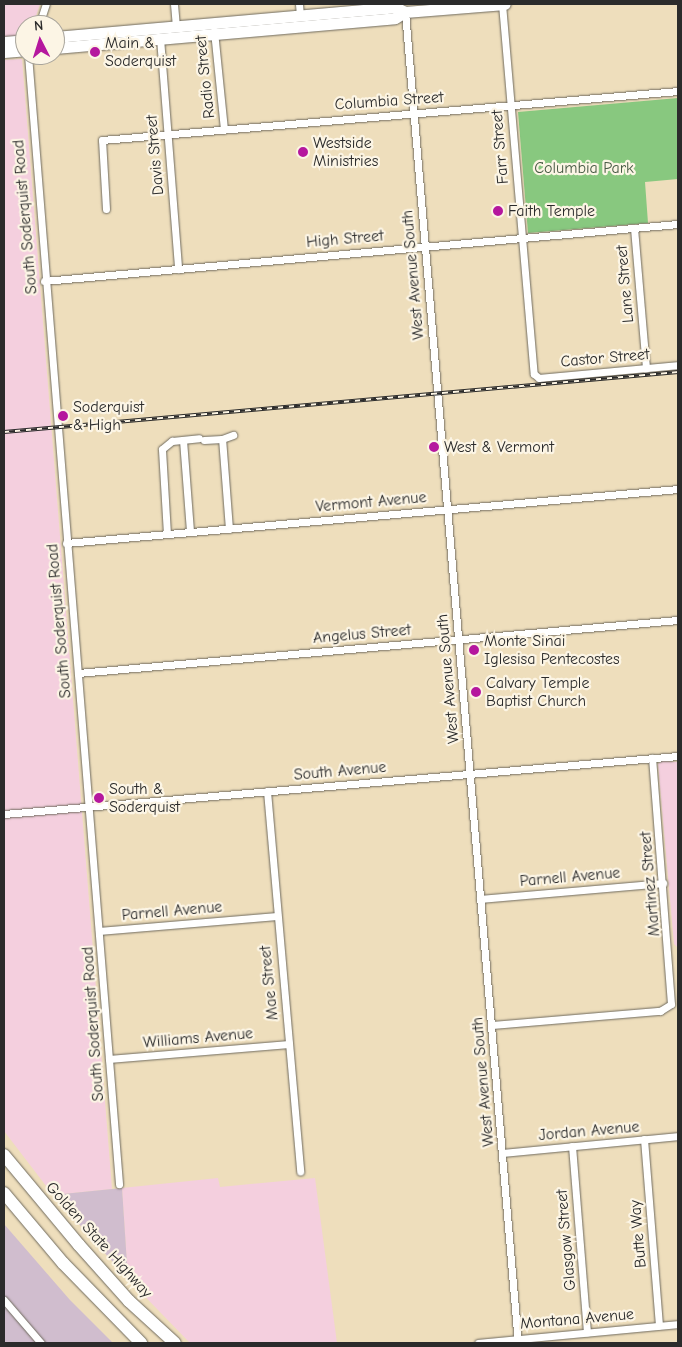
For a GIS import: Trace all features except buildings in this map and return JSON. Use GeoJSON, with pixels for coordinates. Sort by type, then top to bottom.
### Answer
{"type":"FeatureCollection","features":[{"type":"Feature","properties":{"kind":"highway","name":"Golden State Highway"},"geometry":{"type":"LineString","coordinates":[[4,1154],[78,1246],[129,1301],[175,1343]]}},
{"type":"Feature","properties":{"kind":"highway"},"geometry":{"type":"LineString","coordinates":[[4,1193],[63,1263],[141,1343]]}},
{"type":"Feature","properties":{"kind":"main road"},"geometry":{"type":"LineString","coordinates":[[65,36],[176,26],[213,28],[395,18],[405,12],[504,4]]}},
{"type":"Feature","properties":{"kind":"main road"},"geometry":{"type":"LineString","coordinates":[[65,47],[160,38],[299,10],[395,7],[405,12]]}},
{"type":"Feature","properties":{"kind":"street"},"geometry":{"type":"LineString","coordinates":[[174,4],[176,26]]}},
{"type":"Feature","properties":{"kind":"street","name":"Farr Street"},"geometry":{"type":"LineString","coordinates":[[504,4],[510,106],[535,376]]}},
{"type":"Feature","properties":{"kind":"street","name":"West Avenue South"},"geometry":{"type":"LineString","coordinates":[[405,12],[518,1341]]}},
{"type":"Feature","properties":{"kind":"street","name":"Radio Street"},"geometry":{"type":"LineString","coordinates":[[213,28],[224,129]]}},
{"type":"Feature","properties":{"kind":"street","name":"Davis Street"},"geometry":{"type":"LineString","coordinates":[[160,38],[178,269]]}},
{"type":"Feature","properties":{"kind":"street","name":"South Soderquist Road"},"geometry":{"type":"LineString","coordinates":[[29,65],[44,281],[119,1184]]}},
{"type":"Feature","properties":{"kind":"street","name":"Columbia Street"},"geometry":{"type":"LineString","coordinates":[[106,209],[102,140],[678,91]]}},
{"type":"Feature","properties":{"kind":"street","name":"High Street"},"geometry":{"type":"LineString","coordinates":[[44,281],[678,224]]}},
{"type":"Feature","properties":{"kind":"street","name":"Lane Street"},"geometry":{"type":"LineString","coordinates":[[634,228],[646,368]]}},
{"type":"Feature","properties":{"kind":"street","name":"Castor Street"},"geometry":{"type":"LineString","coordinates":[[535,376],[678,366]]}},
{"type":"Feature","properties":{"kind":"street"},"geometry":{"type":"LineString","coordinates":[[167,534],[161,452],[169,442],[222,439],[232,435]]}},
{"type":"Feature","properties":{"kind":"street"},"geometry":{"type":"LineString","coordinates":[[222,439],[230,529]]}},
{"type":"Feature","properties":{"kind":"street"},"geometry":{"type":"LineString","coordinates":[[182,440],[190,532]]}},
{"type":"Feature","properties":{"kind":"street","name":"Vermont Avenue"},"geometry":{"type":"LineString","coordinates":[[66,543],[678,489]]}},
{"type":"Feature","properties":{"kind":"street","name":"Angelus Street"},"geometry":{"type":"LineString","coordinates":[[78,673],[678,620]]}},
{"type":"Feature","properties":{"kind":"street","name":"South Avenue"},"geometry":{"type":"LineString","coordinates":[[4,814],[678,756]]}},
{"type":"Feature","properties":{"kind":"street","name":"Martinez Street"},"geometry":{"type":"LineString","coordinates":[[492,1025],[660,1011],[670,1006],[673,996],[652,758]]}},
{"type":"Feature","properties":{"kind":"street","name":"Mae Street"},"geometry":{"type":"LineString","coordinates":[[267,791],[276,916],[300,1172]]}},
{"type":"Feature","properties":{"kind":"street","name":"Parnell Avenue"},"geometry":{"type":"LineString","coordinates":[[480,899],[663,883]]}},
{"type":"Feature","properties":{"kind":"street","name":"Parnell Avenue"},"geometry":{"type":"LineString","coordinates":[[99,931],[276,916]]}},
{"type":"Feature","properties":{"kind":"street"},"geometry":{"type":"LineString","coordinates":[[670,955],[678,954]]}},
{"type":"Feature","properties":{"kind":"street","name":"Williams Avenue"},"geometry":{"type":"LineString","coordinates":[[109,1059],[288,1044]]}},
{"type":"Feature","properties":{"kind":"street","name":"Jordan Avenue"},"geometry":{"type":"LineString","coordinates":[[503,1153],[678,1136]]}},
{"type":"Feature","properties":{"kind":"street","name":"Butte Way"},"geometry":{"type":"LineString","coordinates":[[644,1140],[659,1325]]}},
{"type":"Feature","properties":{"kind":"street","name":"Glasgow Street"},"geometry":{"type":"LineString","coordinates":[[572,1146],[587,1332]]}},
{"type":"Feature","properties":{"kind":"street"},"geometry":{"type":"LineString","coordinates":[[4,1300],[41,1343]]}},
{"type":"Feature","properties":{"kind":"street","name":"Montana Avenue"},"geometry":{"type":"LineString","coordinates":[[478,1343],[518,1341],[587,1332],[678,1324]]}},
{"type":"Feature","properties":{"kind":"shaded area"},"geometry":{"type":"Polygon","coordinates":[[[4,4],[40,4],[36,15],[15,15],[15,37],[4,38],[4,4]]]}},
{"type":"Feature","properties":{"kind":"shaded area"},"geometry":{"type":"Polygon","coordinates":[[[15,59],[15,65],[22,65],[112,1189],[53,1195],[4,1131],[4,60],[15,59]]]}},
{"type":"Feature","properties":{"kind":"shaded area"},"geometry":{"type":"Polygon","coordinates":[[[662,761],[678,762],[678,948],[674,944],[658,764],[662,761]]]}},
{"type":"Feature","properties":{"kind":"shaded area"},"geometry":{"type":"Polygon","coordinates":[[[218,1178],[220,1187],[315,1178],[337,1343],[190,1343],[128,1279],[122,1188],[218,1178]]]}},
{"type":"Feature","properties":{"kind":"shaded area"},"geometry":{"type":"Polygon","coordinates":[[[122,1188],[128,1279],[53,1195],[122,1188]]]}},
{"type":"Feature","properties":{"kind":"shaded area"},"geometry":{"type":"Polygon","coordinates":[[[4,1224],[70,1300],[113,1343],[4,1343],[4,1224]]]}},
{"type":"Feature","properties":{"kind":"green space","name":"Columbia Park"},"geometry":{"type":"Polygon","coordinates":[[[678,98],[678,179],[645,182],[648,223],[528,233],[518,112],[678,98]]]}},
{"type":"Feature","properties":{"kind":"railway"},"geometry":{"type":"LineString","coordinates":[[4,432],[678,372]]}},
{"type":"Feature","properties":{"kind":"place","name":"Main & Soderquist"},"geometry":{"type":"Point","coordinates":[95,52]}},
{"type":"Feature","properties":{"kind":"place","name":"Westside Ministries"},"geometry":{"type":"Point","coordinates":[303,152]}},
{"type":"Feature","properties":{"kind":"place","name":"Faith Temple"},"geometry":{"type":"Point","coordinates":[498,211]}},
{"type":"Feature","properties":{"kind":"place","name":"Soderquist & High"},"geometry":{"type":"Point","coordinates":[63,416]}},
{"type":"Feature","properties":{"kind":"place","name":"West & Vermont"},"geometry":{"type":"Point","coordinates":[434,447]}},
{"type":"Feature","properties":{"kind":"place","name":"Monte Sinai Iglesisa Pentecostes"},"geometry":{"type":"Point","coordinates":[474,650]}},
{"type":"Feature","properties":{"kind":"place","name":"Calvary Temple Baptist Church"},"geometry":{"type":"Point","coordinates":[476,692]}},
{"type":"Feature","properties":{"kind":"place","name":"South & Soderquist"},"geometry":{"type":"Point","coordinates":[99,798]}}]}
